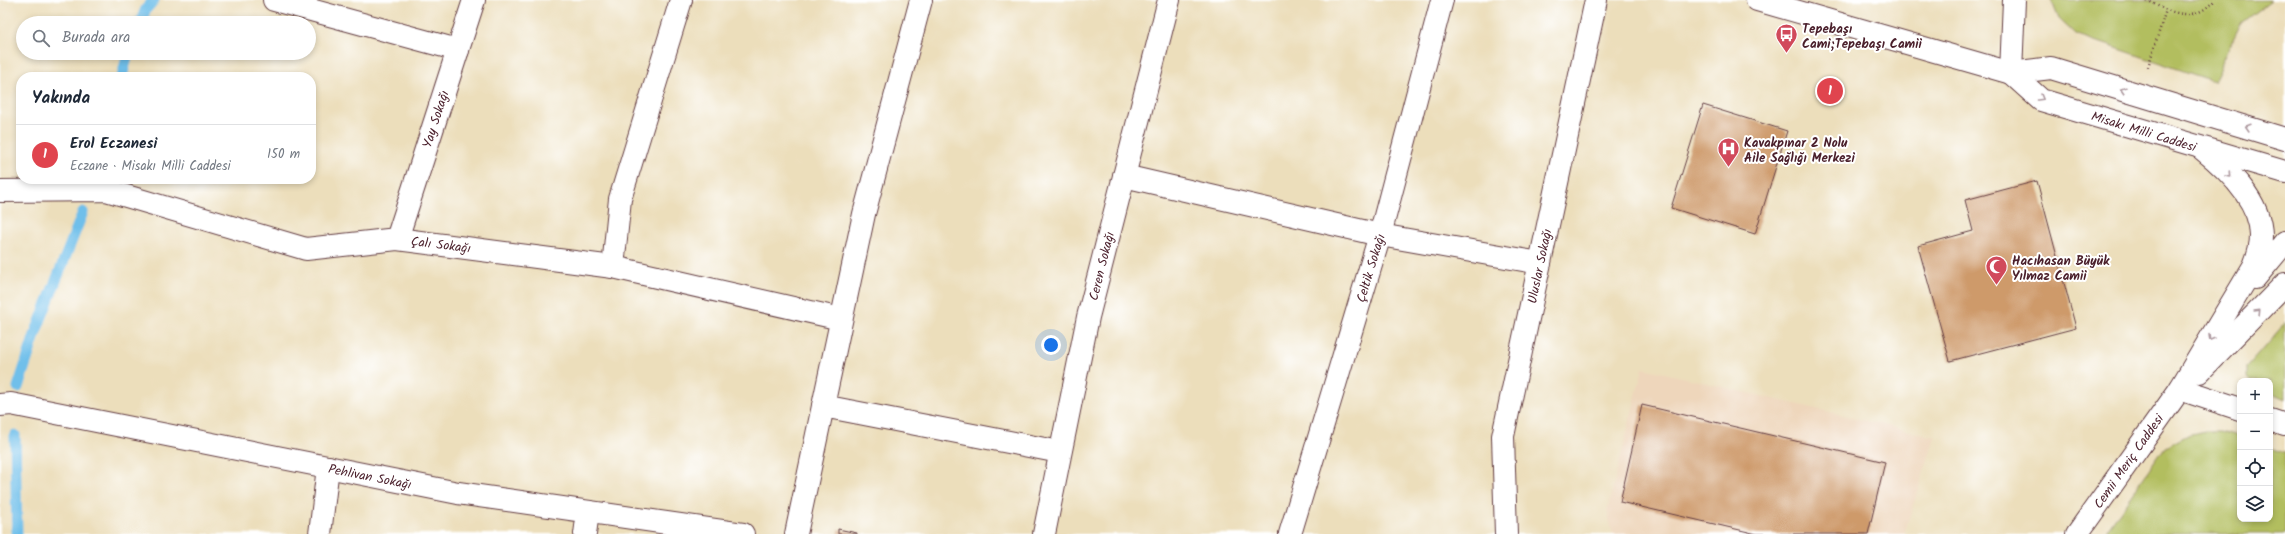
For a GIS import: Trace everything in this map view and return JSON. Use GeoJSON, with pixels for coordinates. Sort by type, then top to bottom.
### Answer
{"type":"FeatureCollection","features":[{"type":"Feature","properties":{"kind":"street"},"geometry":{"type":"LineString","coordinates":[[274,0],[458,50]]}},
{"type":"Feature","properties":{"kind":"street","name":"Yay Sokağı"},"geometry":{"type":"LineString","coordinates":[[397,239],[474,0]]}},
{"type":"Feature","properties":{"kind":"street"},"geometry":{"type":"LineString","coordinates":[[613,266],[620,199],[681,0]]}},
{"type":"Feature","properties":{"kind":"street"},"geometry":{"type":"LineString","coordinates":[[796,534],[864,214],[921,0]]}},
{"type":"Feature","properties":{"kind":"street","name":"Ceren Sokağı"},"geometry":{"type":"LineString","coordinates":[[1044,534],[1088,317],[1169,0]]}},
{"type":"Feature","properties":{"kind":"street","name":"Çeltik Sokağı"},"geometry":{"type":"LineString","coordinates":[[1290,534],[1380,235],[1442,0]]}},
{"type":"Feature","properties":{"kind":"street","name":"Uluslar Sokağı"},"geometry":{"type":"LineString","coordinates":[[1506,534],[1503,436],[1596,0]]}},
{"type":"Feature","properties":{"kind":"street","name":"Misakı Milli Caddesi"},"geometry":{"type":"LineString","coordinates":[[1757,0],[2011,74],[2041,100],[2285,172]]}},
{"type":"Feature","properties":{"kind":"street"},"geometry":{"type":"LineString","coordinates":[[2011,74],[2014,0]]}},
{"type":"Feature","properties":{"kind":"street","name":"Misakı Milli Caddesi"},"geometry":{"type":"LineString","coordinates":[[2011,74],[2051,68],[2285,139]]}},
{"type":"Feature","properties":{"kind":"street"},"geometry":{"type":"LineString","coordinates":[[2180,389],[2254,266],[2260,251],[2260,224],[2247,196],[2218,162],[2201,148]]}},
{"type":"Feature","properties":{"kind":"street"},"geometry":{"type":"LineString","coordinates":[[1124,176],[1380,235],[1540,262]]}},
{"type":"Feature","properties":{"kind":"street","name":"Çalı Sokağı"},"geometry":{"type":"LineString","coordinates":[[0,191],[106,190],[306,249],[397,239],[613,266],[841,319]]}},
{"type":"Feature","properties":{"kind":"street"},"geometry":{"type":"LineString","coordinates":[[2224,317],[2285,242]]}},
{"type":"Feature","properties":{"kind":"street"},"geometry":{"type":"LineString","coordinates":[[2180,389],[2217,355],[2285,284]]}},
{"type":"Feature","properties":{"kind":"street"},"geometry":{"type":"LineString","coordinates":[[2180,389],[2237,408]]}},
{"type":"Feature","properties":{"kind":"street","name":"Cemii Meriç Caddesi"},"geometry":{"type":"LineString","coordinates":[[2077,534],[2180,389]]}},
{"type":"Feature","properties":{"kind":"street","name":"Pehlivan Sokağı"},"geometry":{"type":"LineString","coordinates":[[0,406],[11,404],[458,493],[742,534]]}},
{"type":"Feature","properties":{"kind":"street"},"geometry":{"type":"LineString","coordinates":[[822,406],[1060,452]]}},
{"type":"Feature","properties":{"kind":"street"},"geometry":{"type":"LineString","coordinates":[[2273,421],[2285,425]]}},
{"type":"Feature","properties":{"kind":"street"},"geometry":{"type":"LineString","coordinates":[[320,534],[328,467]]}},
{"type":"Feature","properties":{"kind":"street"},"geometry":{"type":"LineString","coordinates":[[585,534],[588,512]]}},
{"type":"Feature","properties":{"kind":"path"},"geometry":{"type":"LineString","coordinates":[[2147,0],[2166,10],[2190,15],[2200,13],[2215,0]]}},
{"type":"Feature","properties":{"kind":"path"},"geometry":{"type":"LineString","coordinates":[[2139,94],[2166,10]]}},
{"type":"Feature","properties":{"kind":"shaded area"},"geometry":{"type":"Polygon","coordinates":[[[1643,368],[1935,437],[1904,534],[1613,534],[1607,511],[1643,368]]]}},
{"type":"Feature","properties":{"kind":"green space"},"geometry":{"type":"Polygon","coordinates":[[[2051,0],[2271,0],[2241,23],[2213,81],[2075,34],[2059,19],[2051,0]]]}},
{"type":"Feature","properties":{"kind":"green space"},"geometry":{"type":"Polygon","coordinates":[[[2285,323],[2285,399],[2273,393],[2273,378],[2247,378],[2247,367],[2285,323]]]}},
{"type":"Feature","properties":{"kind":"green space"},"geometry":{"type":"Polygon","coordinates":[[[2204,431],[2221,431],[2237,436],[2237,522],[2273,522],[2273,449],[2285,453],[2285,534],[2104,534],[2165,447],[2190,434],[2204,431]]]}},
{"type":"Feature","properties":{"kind":"building","name":"Kavakpınar 2 Nolu Aile Sağlığı Merkezi"},"geometry":{"type":"Polygon","coordinates":[[[1703,105],[1787,131],[1755,234],[1671,208],[1703,105]]]}},
{"type":"Feature","properties":{"kind":"building","name":"Hacıhasan Büyük Yılmaz Camii"},"geometry":{"type":"Polygon","coordinates":[[[2037,181],[2076,328],[1950,361],[1918,246],[1973,231],[1965,200],[2037,181]]]}},
{"type":"Feature","properties":{"kind":"building"},"geometry":{"type":"Polygon","coordinates":[[[1642,405],[1885,462],[1868,534],[1757,534],[1620,502],[1642,405]]]}},
{"type":"Feature","properties":{"kind":"building"},"geometry":{"type":"Polygon","coordinates":[[[838,529],[857,533],[857,534],[838,534],[838,529]]]}},
{"type":"Feature","properties":{"kind":"waterway"},"geometry":{"type":"LineString","coordinates":[[143,16],[146,9],[154,0]]}},
{"type":"Feature","properties":{"kind":"waterway"},"geometry":{"type":"LineString","coordinates":[[123,72],[126,60]]}},
{"type":"Feature","properties":{"kind":"waterway"},"geometry":{"type":"LineString","coordinates":[[18,387],[37,329],[83,212]]}},
{"type":"Feature","properties":{"kind":"waterway"},"geometry":{"type":"LineString","coordinates":[[15,435],[17,534]]}},
{"type":"Feature","properties":{"kind":"place","name":"Tepebaşı Cami;Tepebaşı Camii"},"geometry":{"type":"Point","coordinates":[1787,54]}},
{"type":"Feature","properties":{"kind":"place","name":"Erol Eczanesi"},"geometry":{"type":"Point","coordinates":[1830,91]}},
{"type":"Feature","properties":{"kind":"place","name":"Kavakpınar 2 Nolu Aile Sağlığı Merkezi"},"geometry":{"type":"Point","coordinates":[1729,168]}},
{"type":"Feature","properties":{"kind":"place","name":"Hacıhasan Büyük Yılmaz Camii"},"geometry":{"type":"Point","coordinates":[1997,286]}}]}
